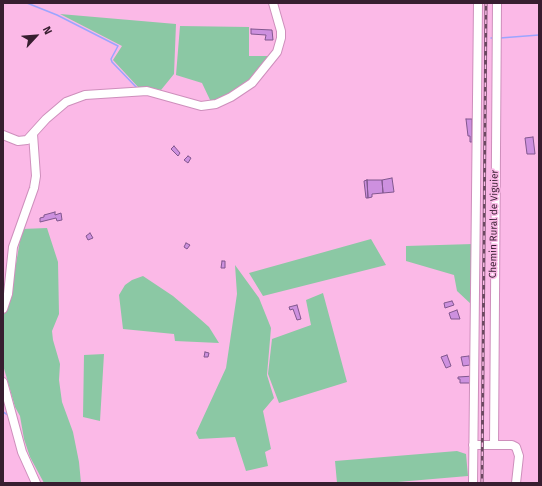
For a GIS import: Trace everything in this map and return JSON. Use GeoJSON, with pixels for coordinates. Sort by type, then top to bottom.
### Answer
{"type":"FeatureCollection","features":[{"type":"Feature","properties":{"kind":"street"},"geometry":{"type":"LineString","coordinates":[[3,135],[22,142],[27,140],[46,119],[66,102],[85,96],[147,91],[193,104],[208,105],[231,97],[246,89],[257,78],[276,52],[281,38],[273,3]]}},
{"type":"Feature","properties":{"kind":"street"},"geometry":{"type":"LineString","coordinates":[[473,483],[478,3]]}},
{"type":"Feature","properties":{"kind":"street","name":"Chemin Rural de Viguier"},"geometry":{"type":"LineString","coordinates":[[494,445],[493,292],[497,3]]}},
{"type":"Feature","properties":{"kind":"street"},"geometry":{"type":"LineString","coordinates":[[3,309],[8,294],[13,248],[34,188],[36,176],[33,134]]}},
{"type":"Feature","properties":{"kind":"street"},"geometry":{"type":"LineString","coordinates":[[3,382],[22,452],[36,483]]}},
{"type":"Feature","properties":{"kind":"street"},"geometry":{"type":"LineString","coordinates":[[473,445],[512,445],[516,447],[519,456],[516,483]]}},
{"type":"Feature","properties":{"kind":"green space"},"geometry":{"type":"Polygon","coordinates":[[[60,14],[176,24],[174,74],[161,90],[139,88],[113,60],[122,46],[60,14]]]}},
{"type":"Feature","properties":{"kind":"green space"},"geometry":{"type":"Polygon","coordinates":[[[180,26],[249,27],[249,56],[270,56],[242,89],[211,102],[202,83],[176,75],[180,26]]]}},
{"type":"Feature","properties":{"kind":"green space"},"geometry":{"type":"Polygon","coordinates":[[[47,228],[58,262],[59,314],[52,331],[53,340],[60,364],[59,380],[62,402],[73,432],[79,462],[81,483],[44,483],[30,457],[24,439],[20,416],[15,407],[3,365],[3,316],[10,298],[22,229],[47,228]]]}},
{"type":"Feature","properties":{"kind":"green space"},"geometry":{"type":"Polygon","coordinates":[[[371,239],[386,265],[263,296],[249,273],[371,239]]]}},
{"type":"Feature","properties":{"kind":"green space"},"geometry":{"type":"Polygon","coordinates":[[[473,244],[472,305],[457,291],[454,275],[406,261],[406,246],[473,244]]]}},
{"type":"Feature","properties":{"kind":"green space"},"geometry":{"type":"Polygon","coordinates":[[[235,265],[259,298],[271,328],[267,375],[274,398],[263,411],[271,449],[265,452],[268,466],[246,471],[235,437],[199,439],[196,433],[226,368],[237,294],[235,265]]]}},
{"type":"Feature","properties":{"kind":"green space"},"geometry":{"type":"Polygon","coordinates":[[[143,276],[173,296],[200,319],[209,327],[219,343],[175,341],[174,334],[123,329],[119,295],[125,285],[132,280],[143,276]]]}},
{"type":"Feature","properties":{"kind":"green space"},"geometry":{"type":"Polygon","coordinates":[[[323,293],[347,382],[279,403],[268,374],[272,339],[311,325],[306,300],[323,293]]]}},
{"type":"Feature","properties":{"kind":"green space"},"geometry":{"type":"Polygon","coordinates":[[[104,354],[100,421],[83,417],[84,355],[104,354]]]}},
{"type":"Feature","properties":{"kind":"green space"},"geometry":{"type":"Polygon","coordinates":[[[457,451],[466,454],[468,476],[386,483],[337,483],[335,461],[457,451]]]}},
{"type":"Feature","properties":{"kind":"building"},"geometry":{"type":"Polygon","coordinates":[[[251,29],[272,30],[273,40],[265,40],[266,35],[251,34],[251,29]]]}},
{"type":"Feature","properties":{"kind":"building"},"geometry":{"type":"Polygon","coordinates":[[[466,119],[472,119],[472,142],[470,142],[470,136],[468,136],[466,119]]]}},
{"type":"Feature","properties":{"kind":"building"},"geometry":{"type":"Polygon","coordinates":[[[533,137],[535,154],[527,154],[525,138],[533,137]]]}},
{"type":"Feature","properties":{"kind":"building"},"geometry":{"type":"Polygon","coordinates":[[[174,146],[180,153],[178,156],[171,149],[174,146]]]}},
{"type":"Feature","properties":{"kind":"building"},"geometry":{"type":"Polygon","coordinates":[[[188,156],[191,158],[188,163],[184,160],[188,156]]]}},
{"type":"Feature","properties":{"kind":"building"},"geometry":{"type":"Polygon","coordinates":[[[392,178],[394,192],[383,193],[382,180],[392,178]]]}},
{"type":"Feature","properties":{"kind":"building"},"geometry":{"type":"Polygon","coordinates":[[[367,180],[368,198],[366,198],[364,181],[367,180]]]}},
{"type":"Feature","properties":{"kind":"building"},"geometry":{"type":"Polygon","coordinates":[[[367,180],[382,180],[383,193],[372,194],[372,197],[368,198],[367,180]]]}},
{"type":"Feature","properties":{"kind":"building"},"geometry":{"type":"Polygon","coordinates":[[[55,212],[55,215],[61,213],[62,220],[57,221],[56,218],[40,222],[40,218],[44,217],[44,215],[55,212]]]}},
{"type":"Feature","properties":{"kind":"building"},"geometry":{"type":"Polygon","coordinates":[[[90,233],[93,238],[88,240],[86,236],[90,233]]]}},
{"type":"Feature","properties":{"kind":"building"},"geometry":{"type":"Polygon","coordinates":[[[186,243],[190,245],[187,249],[184,247],[186,243]]]}},
{"type":"Feature","properties":{"kind":"building"},"geometry":{"type":"Polygon","coordinates":[[[222,261],[225,261],[225,268],[221,268],[222,261]]]}},
{"type":"Feature","properties":{"kind":"building"},"geometry":{"type":"Polygon","coordinates":[[[452,301],[454,305],[445,308],[444,303],[452,301]]]}},
{"type":"Feature","properties":{"kind":"building"},"geometry":{"type":"Polygon","coordinates":[[[297,305],[301,319],[297,320],[293,309],[290,310],[289,307],[297,305]]]}},
{"type":"Feature","properties":{"kind":"building"},"geometry":{"type":"Polygon","coordinates":[[[457,310],[460,319],[451,319],[449,313],[457,310]]]}},
{"type":"Feature","properties":{"kind":"building"},"geometry":{"type":"Polygon","coordinates":[[[205,352],[209,353],[208,357],[204,357],[205,352]]]}},
{"type":"Feature","properties":{"kind":"building"},"geometry":{"type":"Polygon","coordinates":[[[447,355],[451,366],[446,368],[441,357],[447,355]]]}},
{"type":"Feature","properties":{"kind":"building"},"geometry":{"type":"Polygon","coordinates":[[[469,356],[470,365],[463,366],[461,357],[469,356]]]}},
{"type":"Feature","properties":{"kind":"building"},"geometry":{"type":"Polygon","coordinates":[[[474,376],[470,383],[460,383],[460,379],[458,379],[458,377],[474,376]]]}},
{"type":"Feature","properties":{"kind":"waterway"},"geometry":{"type":"LineString","coordinates":[[27,3],[57,15],[118,46],[111,59],[112,62],[137,88]]}},
{"type":"Feature","properties":{"kind":"waterway"},"geometry":{"type":"LineString","coordinates":[[500,38],[539,35]]}},
{"type":"Feature","properties":{"kind":"waterway"},"geometry":{"type":"LineString","coordinates":[[3,412],[8,415]]}},
{"type":"Feature","properties":{"kind":"railway"},"geometry":{"type":"LineString","coordinates":[[482,483],[486,3]]}}]}
